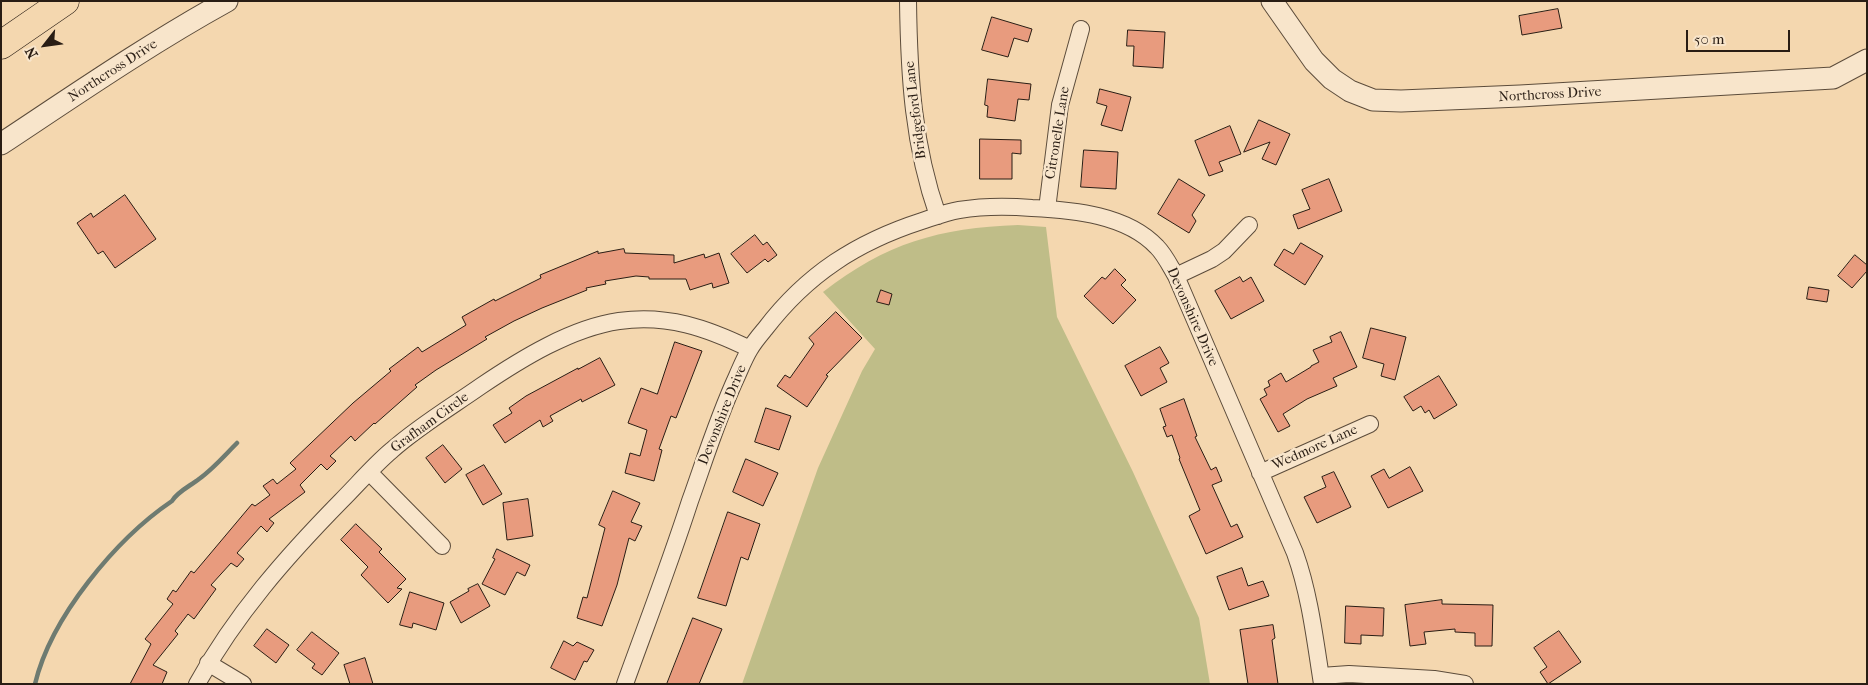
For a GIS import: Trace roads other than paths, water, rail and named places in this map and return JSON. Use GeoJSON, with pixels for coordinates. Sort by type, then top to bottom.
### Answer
{"type":"FeatureCollection","features":[{"type":"Feature","properties":{"kind":"highway"},"geometry":{"type":"LineString","coordinates":[[5,38],[34,1]]}},
{"type":"Feature","properties":{"kind":"highway"},"geometry":{"type":"LineString","coordinates":[[5,38],[65,1]]}},
{"type":"Feature","properties":{"kind":"street","name":"Northcross Drive"},"geometry":{"type":"LineString","coordinates":[[1,144],[126,61],[227,1]]}},
{"type":"Feature","properties":{"kind":"street","name":"Bridgeford Lane"},"geometry":{"type":"LineString","coordinates":[[908,1],[911,94],[915,123],[927,184],[938,216]]}},
{"type":"Feature","properties":{"kind":"street","name":"Northcross Drive"},"geometry":{"type":"LineString","coordinates":[[1272,1],[1314,61],[1332,78],[1350,91],[1373,100],[1402,101],[1520,96],[1833,78],[1867,60]]}},
{"type":"Feature","properties":{"kind":"street","name":"Citronelle Lane"},"geometry":{"type":"LineString","coordinates":[[1047,208],[1060,105],[1081,29]]}},
{"type":"Feature","properties":{"kind":"street","name":"Devonshire Drive"},"geometry":{"type":"LineString","coordinates":[[625,684],[675,547],[719,416],[750,349],[790,300],[821,271],[864,245],[908,226],[938,216],[958,210],[985,207],[1047,208],[1084,214],[1130,226],[1157,247],[1176,276],[1301,570],[1313,626],[1321,680]]}},
{"type":"Feature","properties":{"kind":"street"},"geometry":{"type":"LineString","coordinates":[[1176,276],[1212,259],[1224,251],[1249,225]]}},
{"type":"Feature","properties":{"kind":"street","name":"Grafham Circle"},"geometry":{"type":"LineString","coordinates":[[197,684],[224,638],[251,601],[310,532],[392,450],[500,373],[537,351],[597,326],[639,319],[689,324],[724,336],[750,349]]}},
{"type":"Feature","properties":{"kind":"street","name":"Wedmore Lane"},"geometry":{"type":"LineString","coordinates":[[1260,472],[1370,424]]}},
{"type":"Feature","properties":{"kind":"street"},"geometry":{"type":"LineString","coordinates":[[369,472],[442,546]]}},
{"type":"Feature","properties":{"kind":"street"},"geometry":{"type":"LineString","coordinates":[[208,663],[243,684]]}},
{"type":"Feature","properties":{"kind":"street"},"geometry":{"type":"LineString","coordinates":[[1321,680],[1349,674],[1434,679],[1465,684]]}},
{"type":"Feature","properties":{"kind":"waterway"},"geometry":{"type":"LineString","coordinates":[[35,684],[43,658],[55,632],[88,582],[108,558],[129,536],[172,501],[180,492],[209,471],[237,443]]}}]}
